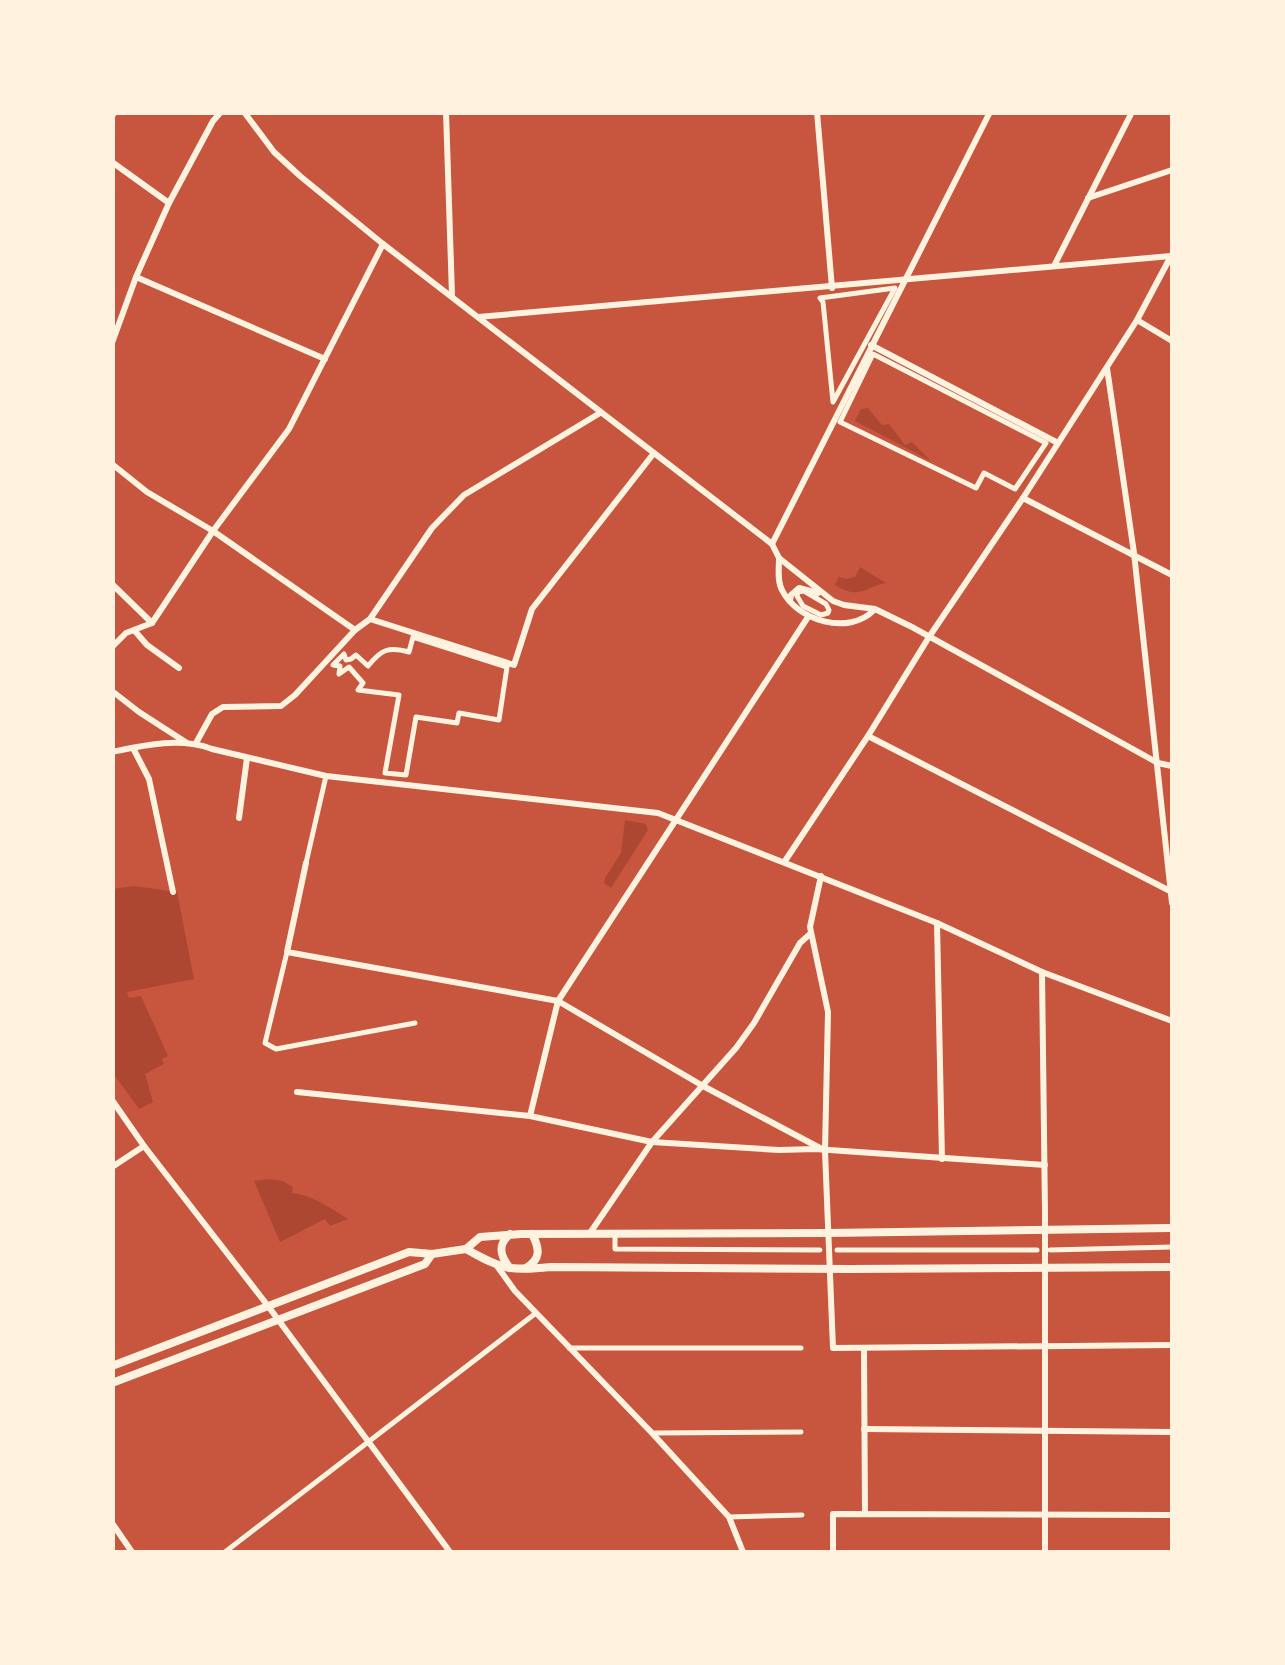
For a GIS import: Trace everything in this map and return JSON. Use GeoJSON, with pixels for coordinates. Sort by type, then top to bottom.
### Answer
{"type":"FeatureCollection","features":[{"type":"Feature","properties":{"kind":"street"},"geometry":{"type":"LineString","coordinates":[[112,343],[168,202],[221,112]]}},
{"type":"Feature","properties":{"kind":"street"},"geometry":{"type":"LineString","coordinates":[[244,112],[282,160],[384,244],[772,544],[780,558],[824,595],[844,605],[875,609],[1158,763],[1172,766]]}},
{"type":"Feature","properties":{"kind":"street"},"geometry":{"type":"LineString","coordinates":[[446,112],[452,296]]}},
{"type":"Feature","properties":{"kind":"street"},"geometry":{"type":"LineString","coordinates":[[817,112],[832,288]]}},
{"type":"Feature","properties":{"kind":"street"},"geometry":{"type":"LineString","coordinates":[[772,544],[990,112]]}},
{"type":"Feature","properties":{"kind":"street"},"geometry":{"type":"LineString","coordinates":[[1054,265],[1132,112]]}},
{"type":"Feature","properties":{"kind":"street"},"geometry":{"type":"LineString","coordinates":[[112,162],[168,202]]}},
{"type":"Feature","properties":{"kind":"street"},"geometry":{"type":"LineString","coordinates":[[1087,198],[1172,170]]}},
{"type":"Feature","properties":{"kind":"street"},"geometry":{"type":"LineString","coordinates":[[112,647],[126,633],[152,624],[213,531],[289,429],[384,244]]}},
{"type":"Feature","properties":{"kind":"street"},"geometry":{"type":"LineString","coordinates":[[478,317],[1172,256]]}},
{"type":"Feature","properties":{"kind":"street"},"geometry":{"type":"LineString","coordinates":[[784,862],[1137,320],[1172,256]]}},
{"type":"Feature","properties":{"kind":"street"},"geometry":{"type":"LineString","coordinates":[[136,277],[325,358]]}},
{"type":"Feature","properties":{"kind":"street"},"geometry":{"type":"LineString","coordinates":[[895,288],[832,402],[823,302],[820,298],[895,288]]}},
{"type":"Feature","properties":{"kind":"street"},"geometry":{"type":"LineString","coordinates":[[1137,320],[1172,341]]}},
{"type":"Feature","properties":{"kind":"street"},"geometry":{"type":"LineString","coordinates":[[872,345],[1058,443]]}},
{"type":"Feature","properties":{"kind":"street"},"geometry":{"type":"LineString","coordinates":[[873,354],[1046,443],[1016,489],[984,472],[976,488],[840,422],[873,354]]}},
{"type":"Feature","properties":{"kind":"street"},"geometry":{"type":"LineString","coordinates":[[1107,366],[1134,553],[1172,903]]}},
{"type":"Feature","properties":{"kind":"street"},"geometry":{"type":"LineString","coordinates":[[192,744],[212,714],[223,707],[281,706],[295,695],[354,630],[370,619],[432,528],[464,495],[600,413]]}},
{"type":"Feature","properties":{"kind":"street"},"geometry":{"type":"LineString","coordinates":[[370,619],[514,665],[532,609],[654,453]]}},
{"type":"Feature","properties":{"kind":"street"},"geometry":{"type":"LineString","coordinates":[[112,464],[354,630]]}},
{"type":"Feature","properties":{"kind":"street"},"geometry":{"type":"LineString","coordinates":[[1023,498],[1170,572]]}},
{"type":"Feature","properties":{"kind":"street"},"geometry":{"type":"LineString","coordinates":[[780,558],[779,586],[790,602],[808,616],[826,622],[852,621],[867,617],[875,609]]}},
{"type":"Feature","properties":{"kind":"street"},"geometry":{"type":"LineString","coordinates":[[112,584],[152,624]]}},
{"type":"Feature","properties":{"kind":"street"},"geometry":{"type":"LineString","coordinates":[[790,602],[796,589],[802,587],[824,595]]}},
{"type":"Feature","properties":{"kind":"street"},"geometry":{"type":"LineString","coordinates":[[804,591],[826,604],[828,613],[815,614],[803,606],[798,592],[804,591]]}},
{"type":"Feature","properties":{"kind":"street"},"geometry":{"type":"LineString","coordinates":[[826,622],[836,607],[833,601]]}},
{"type":"Feature","properties":{"kind":"street"},"geometry":{"type":"LineString","coordinates":[[530,1116],[558,1002],[808,616]]}},
{"type":"Feature","properties":{"kind":"street"},"geometry":{"type":"LineString","coordinates":[[134,630],[147,646],[179,668]]}},
{"type":"Feature","properties":{"kind":"street"},"geometry":{"type":"LineString","coordinates":[[413,637],[507,667],[498,720],[459,712],[457,723],[416,718],[406,775],[385,772],[399,695],[358,690],[363,682],[358,676],[349,667],[340,674],[340,666],[333,664],[344,654],[346,660],[356,654],[368,666],[378,653],[395,648],[409,652],[413,637]]}},
{"type":"Feature","properties":{"kind":"street"},"geometry":{"type":"LineString","coordinates":[[112,691],[192,744]]}},
{"type":"Feature","properties":{"kind":"street"},"geometry":{"type":"LineString","coordinates":[[868,736],[1171,892]]}},
{"type":"Feature","properties":{"kind":"street"},"geometry":{"type":"LineString","coordinates":[[112,752],[166,743],[192,744],[326,776],[658,813],[937,922],[1042,972],[1172,1021]]}},
{"type":"Feature","properties":{"kind":"street"},"geometry":{"type":"LineString","coordinates":[[133,748],[148,779],[173,892]]}},
{"type":"Feature","properties":{"kind":"street"},"geometry":{"type":"LineString","coordinates":[[239,818],[247,758]]}},
{"type":"Feature","properties":{"kind":"street"},"geometry":{"type":"LineString","coordinates":[[326,776],[265,1043],[276,1049],[416,1023]]}},
{"type":"Feature","properties":{"kind":"street"},"geometry":{"type":"LineString","coordinates":[[821,876],[810,934],[828,1012],[826,1150],[833,1348],[1172,1346]]}},
{"type":"Feature","properties":{"kind":"street"},"geometry":{"type":"LineString","coordinates":[[937,922],[942,1160]]}},
{"type":"Feature","properties":{"kind":"street"},"geometry":{"type":"LineString","coordinates":[[590,1232],[652,1142],[754,1022],[800,943],[810,934]]}},
{"type":"Feature","properties":{"kind":"street"},"geometry":{"type":"LineString","coordinates":[[287,952],[558,1002],[703,1086],[826,1150]]}},
{"type":"Feature","properties":{"kind":"street"},"geometry":{"type":"LineString","coordinates":[[1042,972],[1045,1552]]}},
{"type":"Feature","properties":{"kind":"street"},"geometry":{"type":"LineString","coordinates":[[297,1092],[530,1116],[652,1142],[1045,1165]]}},
{"type":"Feature","properties":{"kind":"street"},"geometry":{"type":"LineString","coordinates":[[112,1100],[450,1552]]}},
{"type":"Feature","properties":{"kind":"street"},"geometry":{"type":"LineString","coordinates":[[112,1167],[144,1146]]}},
{"type":"Feature","properties":{"kind":"street"},"geometry":{"type":"LineString","coordinates":[[112,1366],[409,1252],[432,1254],[466,1249],[480,1238],[510,1234],[1172,1228]]}},
{"type":"Feature","properties":{"kind":"street"},"geometry":{"type":"LineString","coordinates":[[615,1232],[615,1249],[820,1250]]}},
{"type":"Feature","properties":{"kind":"street"},"geometry":{"type":"LineString","coordinates":[[510,1234],[500,1250],[510,1269]]}},
{"type":"Feature","properties":{"kind":"street"},"geometry":{"type":"LineString","coordinates":[[515,1291],[522,1270],[538,1256],[538,1244],[532,1234]]}},
{"type":"Feature","properties":{"kind":"street"},"geometry":{"type":"LineString","coordinates":[[1050,1250],[1172,1247]]}},
{"type":"Feature","properties":{"kind":"street"},"geometry":{"type":"LineString","coordinates":[[466,1249],[496,1266],[522,1270],[1172,1267]]}},
{"type":"Feature","properties":{"kind":"street"},"geometry":{"type":"LineString","coordinates":[[836,1250],[1038,1250]]}},
{"type":"Feature","properties":{"kind":"street"},"geometry":{"type":"LineString","coordinates":[[112,1382],[425,1264],[432,1254]]}},
{"type":"Feature","properties":{"kind":"street"},"geometry":{"type":"LineString","coordinates":[[496,1266],[515,1291],[730,1517],[743,1552]]}},
{"type":"Feature","properties":{"kind":"street"},"geometry":{"type":"LineString","coordinates":[[225,1552],[536,1313]]}},
{"type":"Feature","properties":{"kind":"street"},"geometry":{"type":"LineString","coordinates":[[569,1348],[801,1348]]}},
{"type":"Feature","properties":{"kind":"street"},"geometry":{"type":"LineString","coordinates":[[864,1348],[865,1514]]}},
{"type":"Feature","properties":{"kind":"street"},"geometry":{"type":"LineString","coordinates":[[864,1429],[1172,1432]]}},
{"type":"Feature","properties":{"kind":"street"},"geometry":{"type":"LineString","coordinates":[[652,1432],[801,1432]]}},
{"type":"Feature","properties":{"kind":"street"},"geometry":{"type":"LineString","coordinates":[[730,1517],[802,1514]]}},
{"type":"Feature","properties":{"kind":"street"},"geometry":{"type":"LineString","coordinates":[[833,1552],[833,1514],[1172,1516]]}},
{"type":"Feature","properties":{"kind":"street"},"geometry":{"type":"LineString","coordinates":[[112,1523],[132,1552]]}},
{"type":"Feature","properties":{"kind":"shaded area"},"geometry":{"type":"Polygon","coordinates":[[[868,408],[882,425],[889,424],[905,445],[912,442],[931,461],[855,421],[861,409],[868,408]]]}},
{"type":"Feature","properties":{"kind":"shaded area"},"geometry":{"type":"Polygon","coordinates":[[[860,567],[886,583],[861,592],[835,585],[839,577],[855,577],[860,567]]]}},
{"type":"Feature","properties":{"kind":"shaded area"},"geometry":{"type":"Polygon","coordinates":[[[625,820],[646,824],[648,830],[611,888],[604,883],[605,878],[621,853],[625,820]]]}},
{"type":"Feature","properties":{"kind":"shaded area"},"geometry":{"type":"Polygon","coordinates":[[[134,886],[177,892],[194,979],[127,992],[129,998],[141,996],[168,1056],[162,1059],[164,1064],[145,1074],[153,1102],[139,1109],[113,1073],[113,889],[134,886]]]}},
{"type":"Feature","properties":{"kind":"shaded area"},"geometry":{"type":"Polygon","coordinates":[[[254,1181],[283,1181],[293,1187],[292,1193],[314,1199],[348,1219],[330,1226],[325,1219],[280,1242],[254,1181]]]}}]}
